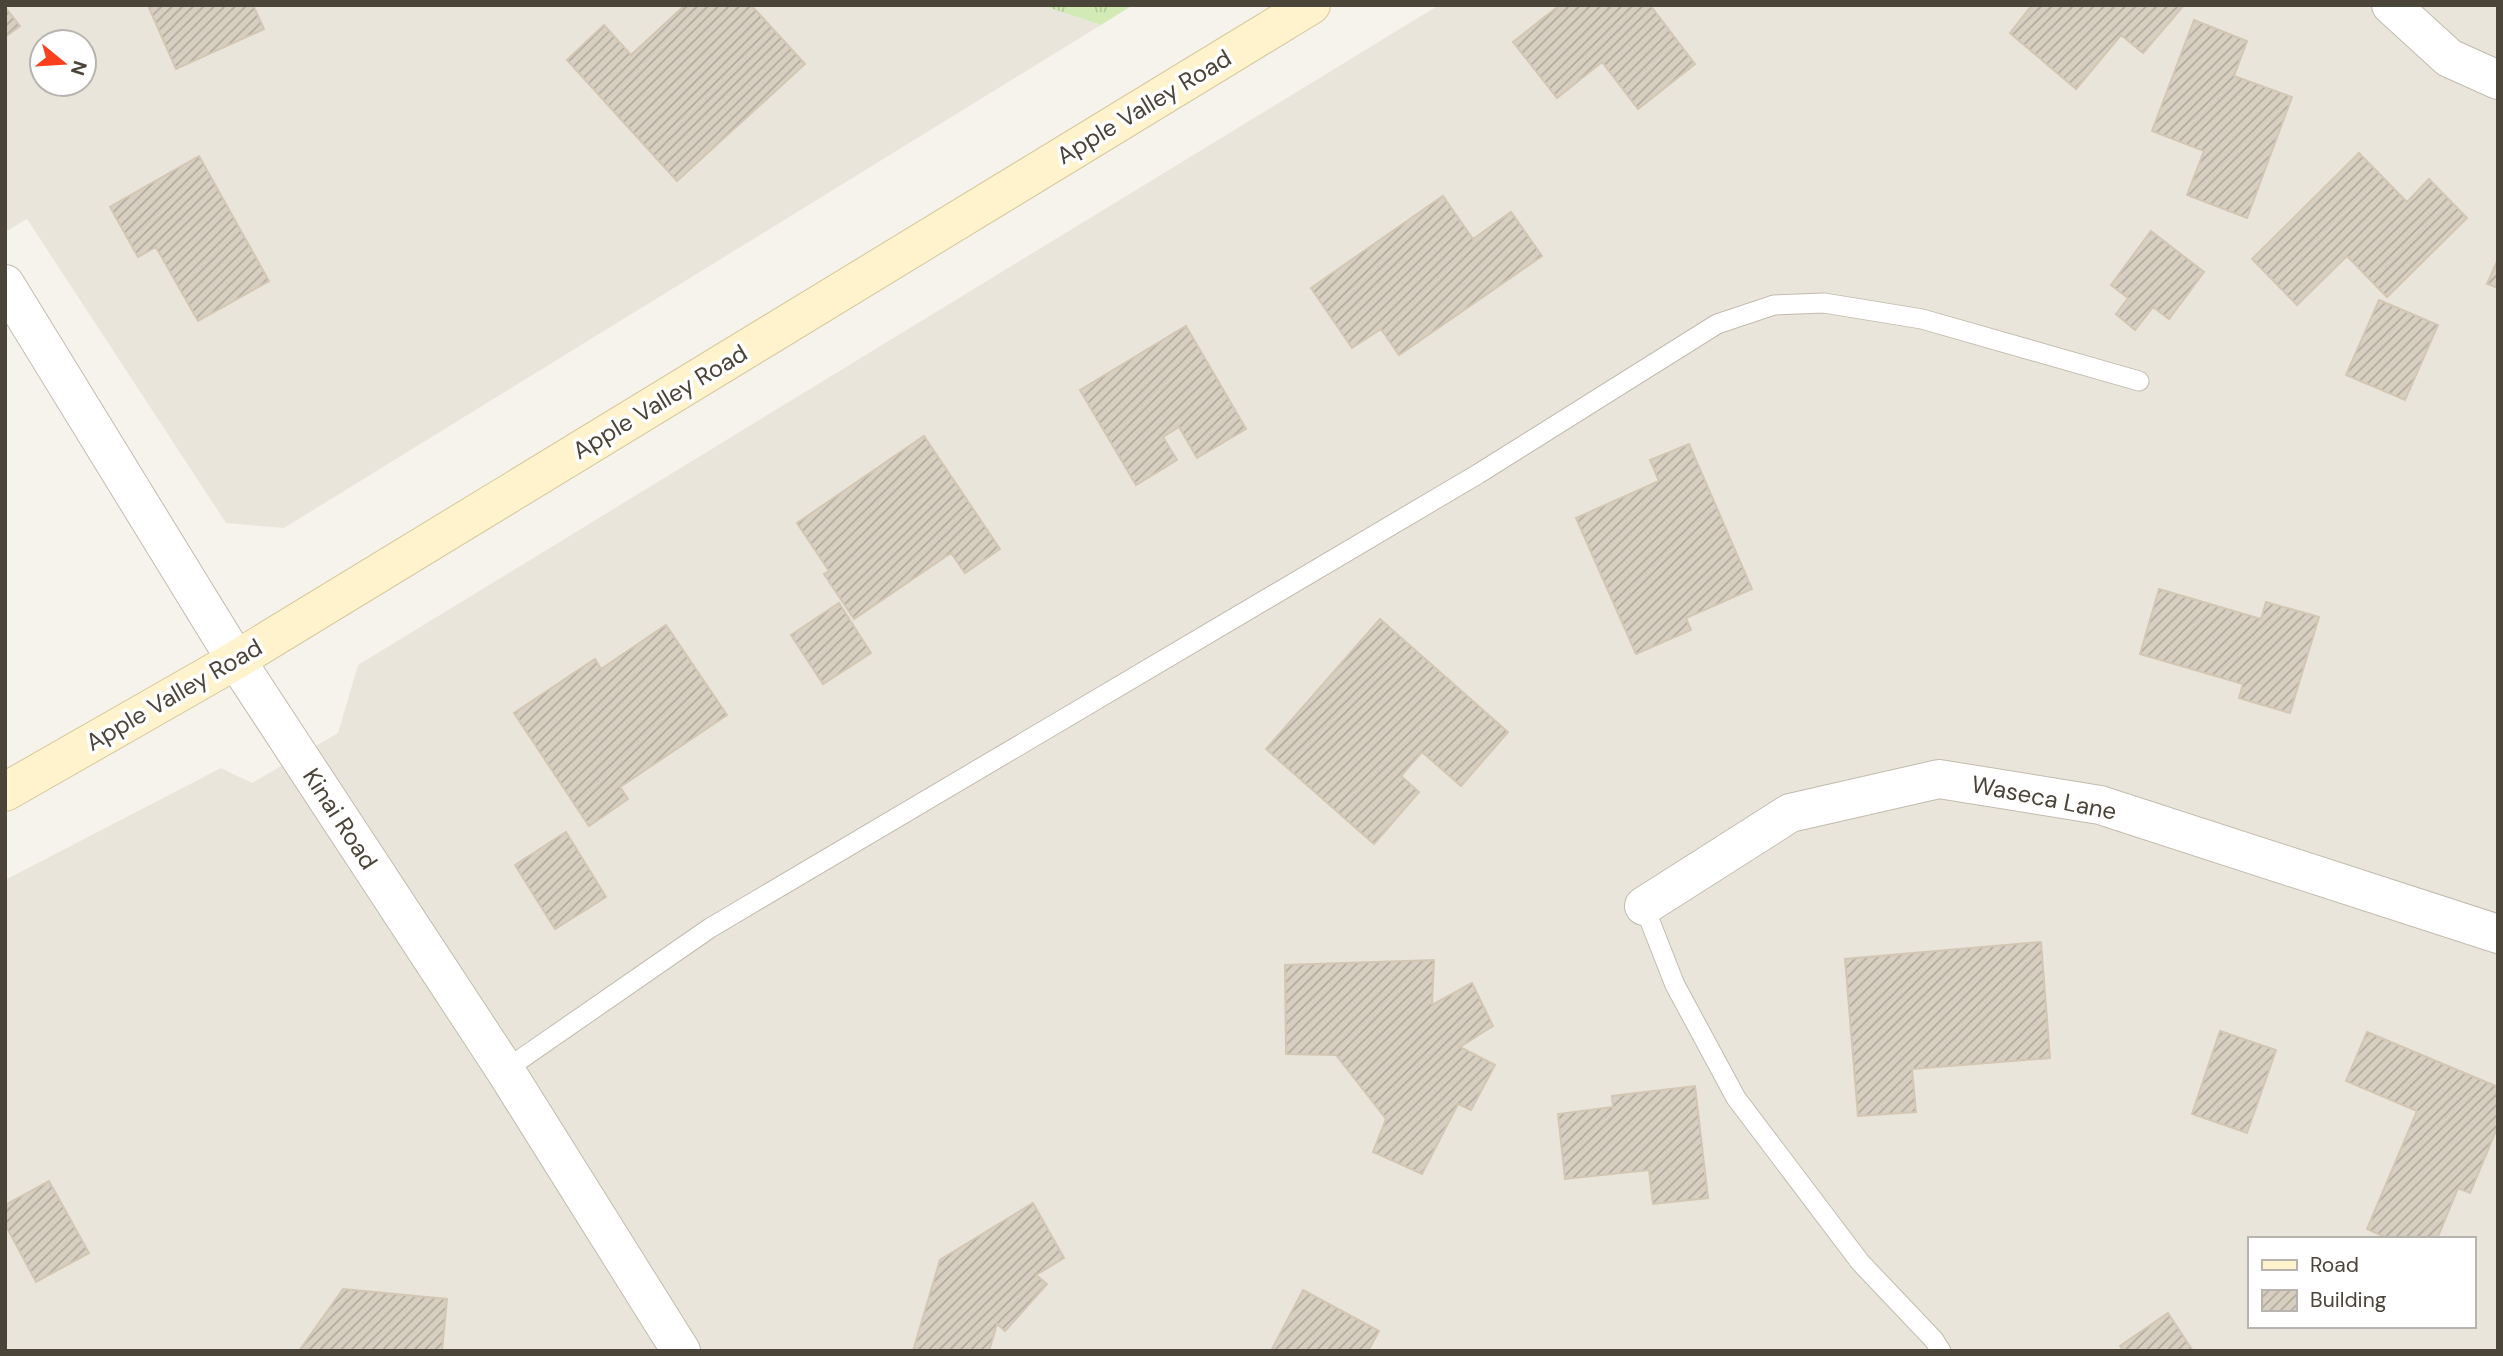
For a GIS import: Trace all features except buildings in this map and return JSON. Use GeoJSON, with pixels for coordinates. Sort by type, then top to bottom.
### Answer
{"type":"FeatureCollection","features":[{"type":"Feature","properties":{"kind":"main road","name":"Apple Valley Road"},"geometry":{"type":"LineString","coordinates":[[5,792],[236,660],[1311,5]]}},
{"type":"Feature","properties":{"kind":"street"},"geometry":{"type":"LineString","coordinates":[[2391,5],[2449,58],[2498,80]]}},
{"type":"Feature","properties":{"kind":"street","name":"Kinai Road"},"geometry":{"type":"LineString","coordinates":[[5,284],[236,660],[505,1070],[681,1351]]}},
{"type":"Feature","properties":{"kind":"street","name":"Waseca Lane"},"geometry":{"type":"LineString","coordinates":[[1644,906],[1790,813],[1938,779],[2100,805],[2498,934]]}},
{"type":"Feature","properties":{"kind":"lane"},"geometry":{"type":"LineString","coordinates":[[505,1070],[710,928],[1478,474],[1717,324],[1774,305],[1825,303],[1922,318],[2139,381]]}},
{"type":"Feature","properties":{"kind":"lane"},"geometry":{"type":"LineString","coordinates":[[1644,906],[1675,985],[1736,1098],[1860,1262],[1934,1340],[1941,1351]]}},
{"type":"Feature","properties":{"kind":"shaded area"},"geometry":{"type":"Polygon","coordinates":[[[5,5],[1041,5],[1101,25],[284,528],[226,523],[27,219],[5,232],[5,5]]]}},
{"type":"Feature","properties":{"kind":"shaded area"},"geometry":{"type":"Polygon","coordinates":[[[1439,5],[2498,5],[2498,1351],[5,1351],[5,880],[221,768],[252,783],[338,733],[358,665],[1439,5]]]}},
{"type":"Feature","properties":{"kind":"green space"},"geometry":{"type":"Polygon","coordinates":[[[1041,5],[1133,5],[1101,25],[1041,5]]]}}]}
